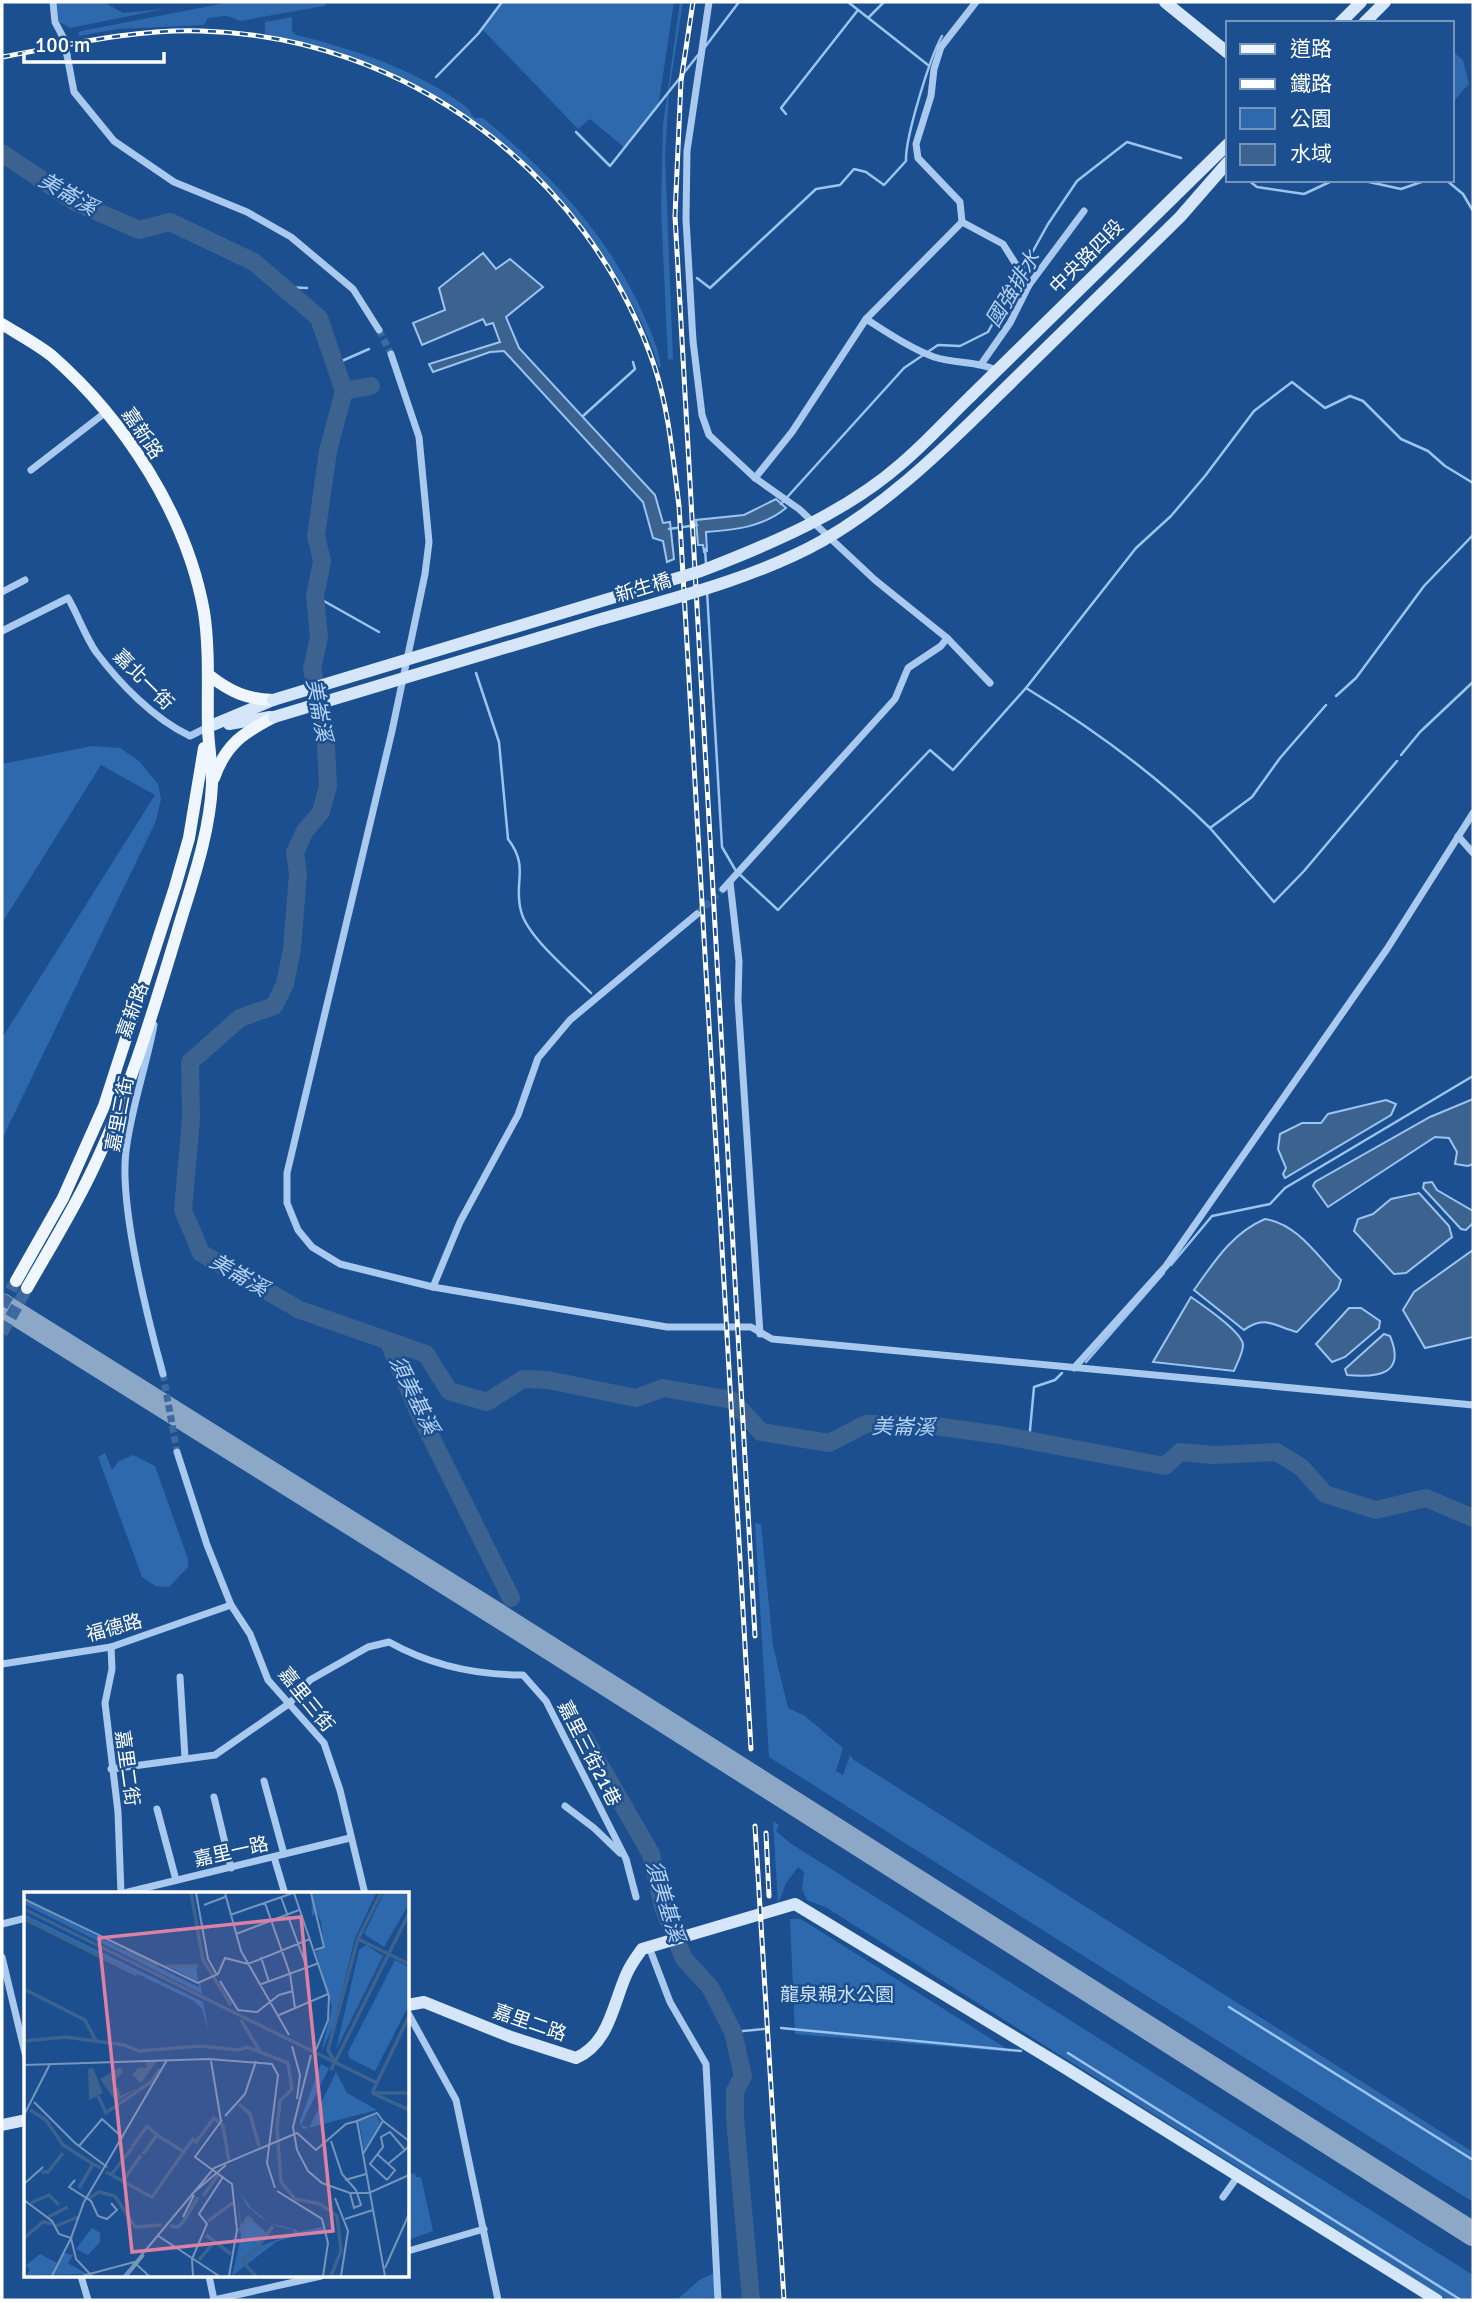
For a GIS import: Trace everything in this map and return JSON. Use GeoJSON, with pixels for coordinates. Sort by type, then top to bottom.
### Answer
{"type":"FeatureCollection","features":[{"type":"Feature","properties":{"kind":"main road","name":"嘉新路"},"geometry":{"type":"LineString","coordinates":[[2,324],[50,355],[106,412],[136,454],[172,516],[190,558],[203,610],[210,676],[208,727],[212,785],[197,867],[162,984],[117,1114],[90,1175],[22,1285],[104,1106],[129,1026],[148,977],[189,838],[208,727]]}},
{"type":"Feature","properties":{"kind":"main road"},"geometry":{"type":"LineString","coordinates":[[210,676],[235,694],[250,699],[273,700]]}},
{"type":"Feature","properties":{"kind":"main road"},"geometry":{"type":"LineString","coordinates":[[212,785],[220,759],[230,744],[243,733],[274,717]]}},
{"type":"Feature","properties":{"kind":"street"},"geometry":{"type":"LineString","coordinates":[[53,2],[55,22],[64,39],[74,92],[114,141],[173,182],[247,212],[291,237],[354,289],[379,330]]}},
{"type":"Feature","properties":{"kind":"street"},"geometry":{"type":"LineString","coordinates":[[709,2],[687,151],[686,219],[693,341],[702,415],[709,435],[755,478],[799,509],[875,580],[947,638],[990,683]]}},
{"type":"Feature","properties":{"kind":"street"},"geometry":{"type":"LineString","coordinates":[[962,222],[960,202],[918,158],[916,144],[931,96],[934,69],[941,47],[975,2]]}},
{"type":"Feature","properties":{"kind":"street"},"geometry":{"type":"LineString","coordinates":[[1165,2],[1226,51]]}},
{"type":"Feature","properties":{"kind":"street"},"geometry":{"type":"LineString","coordinates":[[1342,21],[1361,2]]}},
{"type":"Feature","properties":{"kind":"street"},"geometry":{"type":"LineString","coordinates":[[1366,21],[1385,2]]}},
{"type":"Feature","properties":{"kind":"street","name":"中央路四段"},"geometry":{"type":"LineString","coordinates":[[971,396],[1226,146]]}},
{"type":"Feature","properties":{"kind":"street","name":"中央路四段"},"geometry":{"type":"LineString","coordinates":[[982,411],[1180,217],[1226,164]]}},
{"type":"Feature","properties":{"kind":"street"},"geometry":{"type":"LineString","coordinates":[[982,363],[1010,323],[1029,285],[1084,211]]}},
{"type":"Feature","properties":{"kind":"street"},"geometry":{"type":"LineString","coordinates":[[755,478],[792,432],[866,319],[962,222]]}},
{"type":"Feature","properties":{"kind":"street"},"geometry":{"type":"LineString","coordinates":[[962,222],[1003,244],[1015,259],[1029,285]]}},
{"type":"Feature","properties":{"kind":"street"},"geometry":{"type":"LineString","coordinates":[[866,319],[937,358],[982,363],[999,371]]}},
{"type":"Feature","properties":{"kind":"street"},"geometry":{"type":"LineString","coordinates":[[391,354],[419,437],[429,542],[425,574],[389,744],[287,1173],[286,1193],[298,1230],[320,1254],[350,1267],[433,1287],[667,1327],[751,1327],[772,1339],[1473,1405]]}},
{"type":"Feature","properties":{"kind":"street","name":"新生橋"},"geometry":{"type":"LineString","coordinates":[[273,700],[701,571],[758,549],[836,509],[900,465],[971,396]]}},
{"type":"Feature","properties":{"kind":"street","name":"新生橋"},"geometry":{"type":"LineString","coordinates":[[274,717],[681,596],[768,565],[819,542],[859,518],[912,479],[982,411]]}},
{"type":"Feature","properties":{"kind":"street"},"geometry":{"type":"LineString","coordinates":[[31,470],[106,412]]}},
{"type":"Feature","properties":{"kind":"street"},"geometry":{"type":"LineString","coordinates":[[2,592],[25,580]]}},
{"type":"Feature","properties":{"kind":"street","name":"嘉北一街"},"geometry":{"type":"LineString","coordinates":[[2,631],[68,598],[95,650],[119,679],[170,727],[190,736],[208,727]]}},
{"type":"Feature","properties":{"kind":"street"},"geometry":{"type":"LineString","coordinates":[[723,889],[895,699],[908,668],[941,646],[947,638]]}},
{"type":"Feature","properties":{"kind":"street"},"geometry":{"type":"LineString","coordinates":[[208,727],[273,700]]}},
{"type":"Feature","properties":{"kind":"street"},"geometry":{"type":"LineString","coordinates":[[208,727],[274,717]]}},
{"type":"Feature","properties":{"kind":"street"},"geometry":{"type":"LineString","coordinates":[[1074,1368],[1166,1266],[1387,949],[1473,813]]}},
{"type":"Feature","properties":{"kind":"street"},"geometry":{"type":"LineString","coordinates":[[1458,835],[1473,853]]}},
{"type":"Feature","properties":{"kind":"street"},"geometry":{"type":"LineString","coordinates":[[732,879],[760,1334]]}},
{"type":"Feature","properties":{"kind":"street"},"geometry":{"type":"LineString","coordinates":[[433,1287],[460,1222],[518,1115],[538,1058],[570,1020],[697,915]]}},
{"type":"Feature","properties":{"kind":"street","name":"嘉里三街"},"geometry":{"type":"LineString","coordinates":[[162,984],[126,1153],[135,1250],[163,1374]]}},
{"type":"Feature","properties":{"kind":"street","name":"嘉里三街"},"geometry":{"type":"LineString","coordinates":[[177,1452],[207,1545],[231,1605],[250,1634],[268,1680],[324,1743],[340,1790],[364,1892]]}},
{"type":"Feature","properties":{"kind":"street","name":"福德路"},"geometry":{"type":"LineString","coordinates":[[2,1664],[111,1647],[231,1605]]}},
{"type":"Feature","properties":{"kind":"street","name":"嘉里三街21巷"},"geometry":{"type":"LineString","coordinates":[[290,1703],[310,1680],[368,1647],[389,1642],[417,1658],[485,1675],[523,1675],[546,1701],[626,1859],[636,1897]]}},
{"type":"Feature","properties":{"kind":"street","name":"嘉里二街"},"geometry":{"type":"LineString","coordinates":[[111,1647],[112,1669],[105,1703],[118,1812],[121,1892]]}},
{"type":"Feature","properties":{"kind":"street"},"geometry":{"type":"LineString","coordinates":[[180,1677],[185,1758]]}},
{"type":"Feature","properties":{"kind":"street"},"geometry":{"type":"LineString","coordinates":[[111,1769],[215,1755],[290,1703]]}},
{"type":"Feature","properties":{"kind":"street"},"geometry":{"type":"LineString","coordinates":[[264,1781],[285,1854]]}},
{"type":"Feature","properties":{"kind":"street"},"geometry":{"type":"LineString","coordinates":[[214,1797],[231,1868]]}},
{"type":"Feature","properties":{"kind":"street"},"geometry":{"type":"LineString","coordinates":[[565,1806],[594,1828],[626,1859]]}},
{"type":"Feature","properties":{"kind":"street"},"geometry":{"type":"LineString","coordinates":[[157,1809],[176,1880]]}},
{"type":"Feature","properties":{"kind":"street","name":"嘉里一路"},"geometry":{"type":"LineString","coordinates":[[129,1892],[350,1838]]}},
{"type":"Feature","properties":{"kind":"street"},"geometry":{"type":"LineString","coordinates":[[274,1857],[284,1892]]}},
{"type":"Feature","properties":{"kind":"street"},"geometry":{"type":"LineString","coordinates":[[718,2300],[706,2064],[670,2002],[655,1946],[795,1904],[1067,2068],[1437,2300]]}},
{"type":"Feature","properties":{"kind":"street"},"geometry":{"type":"LineString","coordinates":[[2,1924],[24,1918]]}},
{"type":"Feature","properties":{"kind":"street","name":"嘉里二路"},"geometry":{"type":"LineString","coordinates":[[410,2005],[424,2002],[511,2037],[576,2058],[601,2040],[628,1971],[642,1949],[655,1946]]}},
{"type":"Feature","properties":{"kind":"street"},"geometry":{"type":"LineString","coordinates":[[2,1957],[24,2049]]}},
{"type":"Feature","properties":{"kind":"street"},"geometry":{"type":"LineString","coordinates":[[410,2017],[456,2100],[498,2300]]}},
{"type":"Feature","properties":{"kind":"street"},"geometry":{"type":"LineString","coordinates":[[2,2125],[24,2120]]}},
{"type":"Feature","properties":{"kind":"street"},"geometry":{"type":"LineString","coordinates":[[1223,2197],[1238,2176]]}},
{"type":"Feature","properties":{"kind":"street"},"geometry":{"type":"LineString","coordinates":[[410,2250],[484,2229]]}},
{"type":"Feature","properties":{"kind":"street"},"geometry":{"type":"LineString","coordinates":[[82,2278],[88,2300]]}},
{"type":"Feature","properties":{"kind":"street"},"geometry":{"type":"LineString","coordinates":[[209,2278],[214,2300],[284,2279]]}},
{"type":"Feature","properties":{"kind":"green space"},"geometry":{"type":"Polygon","coordinates":[[[57,2],[104,2],[123,13],[164,9],[70,28],[59,22],[57,2]]]}},
{"type":"Feature","properties":{"kind":"green space"},"geometry":{"type":"Polygon","coordinates":[[[231,2],[328,2],[324,6],[240,21],[224,16],[208,18],[204,25],[118,29],[79,36],[79,32],[86,30],[231,2]]]}},
{"type":"Feature","properties":{"kind":"green space"},"geometry":{"type":"Polygon","coordinates":[[[501,2],[674,2],[658,108],[625,148],[590,119],[578,129],[481,28],[501,2]]]}},
{"type":"Feature","properties":{"kind":"green space"},"geometry":{"type":"Polygon","coordinates":[[[680,2],[683,2],[669,92],[665,155],[673,359],[668,360],[661,209],[663,125],[680,2]]]}},
{"type":"Feature","properties":{"kind":"green space"},"geometry":{"type":"Polygon","coordinates":[[[292,17],[292,31],[296,35],[384,62],[446,93],[467,108],[475,118],[483,118],[532,161],[576,208],[614,259],[644,316],[657,347],[661,367],[659,368],[634,307],[599,250],[531,170],[494,137],[454,108],[411,83],[317,46],[265,34],[265,22],[292,17]]]}},
{"type":"Feature","properties":{"kind":"green space"},"geometry":{"type":"Polygon","coordinates":[[[1454,53],[1463,60],[1469,84],[1454,101],[1454,53]]]}},
{"type":"Feature","properties":{"kind":"green space"},"geometry":{"type":"Polygon","coordinates":[[[92,746],[120,748],[139,761],[158,784],[161,799],[156,821],[2,1139],[2,1038],[155,795],[101,765],[2,923],[2,764],[92,746]]]}},
{"type":"Feature","properties":{"kind":"green space"},"geometry":{"type":"Polygon","coordinates":[[[105,1453],[112,1470],[119,1461],[133,1455],[155,1466],[188,1559],[188,1567],[169,1587],[155,1586],[142,1577],[98,1457],[105,1453]]]}},
{"type":"Feature","properties":{"kind":"green space"},"geometry":{"type":"Polygon","coordinates":[[[755,1523],[761,1524],[773,1646],[788,1708],[805,1716],[843,1748],[836,1771],[843,1775],[850,1755],[1473,2152],[1473,2202],[769,1757],[755,1523]]]}},
{"type":"Feature","properties":{"kind":"green space"},"geometry":{"type":"Polygon","coordinates":[[[773,1821],[779,1825],[776,1831],[790,1843],[1473,2275],[1473,2300],[1448,2300],[827,1908],[807,1900],[802,1889],[804,1872],[798,1867],[786,1883],[778,1904],[773,1821]]]}},
{"type":"Feature","properties":{"kind":"green space","name":"龍泉親水公園"},"geometry":{"type":"Polygon","coordinates":[[[790,1919],[801,1919],[1012,2052],[795,2034],[790,1919]]]}},
{"type":"Feature","properties":{"kind":"green space"},"geometry":{"type":"Polygon","coordinates":[[[415,2173],[416,2177],[421,2177],[433,2231],[410,2239],[410,2174],[415,2173]]]}},
{"type":"Feature","properties":{"kind":"green space"},"geometry":{"type":"Polygon","coordinates":[[[714,2273],[716,2300],[677,2300],[699,2280],[714,2273]]]}},
{"type":"Feature","properties":{"kind":"water"},"geometry":{"type":"Polygon","coordinates":[[[483,253],[496,269],[510,259],[543,287],[506,317],[519,348],[655,495],[663,523],[670,522],[674,559],[667,562],[663,541],[653,538],[643,502],[504,351],[490,352],[433,372],[429,364],[500,342],[493,323],[486,325],[483,319],[422,345],[413,323],[445,310],[439,288],[483,253]]]}},
{"type":"Feature","properties":{"kind":"water"},"geometry":{"type":"Polygon","coordinates":[[[776,499],[786,508],[768,519],[748,526],[706,532],[707,551],[704,552],[703,545],[698,545],[696,520],[744,515],[776,499]]]}},
{"type":"Feature","properties":{"kind":"water"},"geometry":{"type":"Polygon","coordinates":[[[1473,1099],[1473,1164],[1455,1164],[1457,1152],[1449,1138],[1435,1137],[1328,1207],[1313,1186],[1315,1182],[1430,1117],[1473,1099]]]}},
{"type":"Feature","properties":{"kind":"water"},"geometry":{"type":"Polygon","coordinates":[[[1386,1100],[1396,1104],[1391,1115],[1285,1178],[1283,1174],[1286,1168],[1278,1149],[1280,1134],[1302,1123],[1321,1123],[1328,1114],[1386,1100]]]}},
{"type":"Feature","properties":{"kind":"water"},"geometry":{"type":"Polygon","coordinates":[[[1432,1182],[1437,1190],[1473,1211],[1473,1223],[1466,1230],[1461,1229],[1423,1188],[1424,1183],[1432,1182]]]}},
{"type":"Feature","properties":{"kind":"water"},"geometry":{"type":"Polygon","coordinates":[[[1419,1193],[1449,1226],[1452,1237],[1406,1273],[1394,1274],[1354,1231],[1358,1219],[1373,1214],[1391,1199],[1419,1193]]]}},
{"type":"Feature","properties":{"kind":"water"},"geometry":{"type":"Polygon","coordinates":[[[1265,1219],[1288,1227],[1297,1234],[1341,1280],[1338,1289],[1297,1332],[1264,1322],[1244,1330],[1194,1290],[1233,1240],[1265,1219]]]}},
{"type":"Feature","properties":{"kind":"water"},"geometry":{"type":"Polygon","coordinates":[[[1473,1250],[1473,1337],[1425,1348],[1403,1310],[1414,1292],[1473,1250]]]}},
{"type":"Feature","properties":{"kind":"water"},"geometry":{"type":"Polygon","coordinates":[[[1191,1297],[1221,1319],[1241,1340],[1242,1351],[1234,1371],[1153,1362],[1191,1297]]]}},
{"type":"Feature","properties":{"kind":"water"},"geometry":{"type":"Polygon","coordinates":[[[1349,1308],[1361,1308],[1380,1321],[1379,1328],[1345,1357],[1332,1362],[1316,1344],[1349,1308]]]}},
{"type":"Feature","properties":{"kind":"water"},"geometry":{"type":"Polygon","coordinates":[[[1384,1334],[1390,1336],[1394,1349],[1395,1359],[1392,1366],[1386,1371],[1369,1376],[1347,1375],[1345,1369],[1384,1334]]]}},
{"type":"Feature","properties":{"kind":"waterway"},"geometry":{"type":"LineString","coordinates":[[436,77],[478,34],[502,2]]}},
{"type":"Feature","properties":{"kind":"waterway"},"geometry":{"type":"LineString","coordinates":[[705,47],[739,2]]}},
{"type":"Feature","properties":{"kind":"waterway"},"geometry":{"type":"LineString","coordinates":[[848,2],[928,65]]}},
{"type":"Feature","properties":{"kind":"waterway"},"geometry":{"type":"LineString","coordinates":[[869,17],[884,2]]}},
{"type":"Feature","properties":{"kind":"waterway"},"geometry":{"type":"LineString","coordinates":[[786,114],[781,108],[858,10]]}},
{"type":"Feature","properties":{"kind":"waterway"},"geometry":{"type":"LineString","coordinates":[[697,278],[710,288],[816,189],[840,185],[854,169],[866,172],[884,185],[906,161],[919,98],[942,36]]}},
{"type":"Feature","properties":{"kind":"waterway"},"geometry":{"type":"LineString","coordinates":[[576,132],[610,166],[698,55]]}},
{"type":"Feature","properties":{"kind":"waterway","name":"國強排水"},"geometry":{"type":"LineString","coordinates":[[781,504],[904,368],[938,345],[960,346],[988,332],[1048,224],[1077,181],[1127,142],[1181,158]]}},
{"type":"Feature","properties":{"kind":"waterway","name":"美崙溪"},"geometry":{"type":"LineString","coordinates":[[2,153],[75,202],[139,230],[170,222],[254,262],[319,318],[344,391],[328,451],[316,536],[322,561],[315,596],[319,637],[312,669],[325,725],[328,786],[321,812],[305,831],[295,852],[298,874],[292,949],[285,984],[274,1006],[240,1018],[190,1062],[191,1119],[183,1210],[201,1253],[300,1310],[426,1354],[449,1391],[487,1402],[523,1379],[548,1380],[636,1398],[663,1388],[732,1400],[761,1432],[829,1443],[866,1424],[920,1424],[1000,1435],[1165,1466],[1180,1452],[1214,1455],[1276,1452],[1301,1467],[1325,1494],[1376,1510],[1426,1498],[1473,1518]]}},
{"type":"Feature","properties":{"kind":"waterway","name":"國強排水"},"geometry":{"type":"LineString","coordinates":[[1251,182],[1257,187],[1304,194],[1330,182]]}},
{"type":"Feature","properties":{"kind":"waterway","name":"國強排水"},"geometry":{"type":"LineString","coordinates":[[1369,182],[1401,189],[1421,182]]}},
{"type":"Feature","properties":{"kind":"waterway","name":"國強排水"},"geometry":{"type":"LineString","coordinates":[[1448,182],[1463,194],[1473,211]]}},
{"type":"Feature","properties":{"kind":"waterway"},"geometry":{"type":"LineString","coordinates":[[283,287],[307,288]]}},
{"type":"Feature","properties":{"kind":"waterway"},"geometry":{"type":"LineString","coordinates":[[335,364],[369,349]]}},
{"type":"Feature","properties":{"kind":"waterway"},"geometry":{"type":"LineString","coordinates":[[583,416],[635,369],[633,362]]}},
{"type":"Feature","properties":{"kind":"waterway"},"geometry":{"type":"LineString","coordinates":[[707,591],[722,847],[736,871],[778,910],[930,750],[953,770],[1026,688],[1136,548],[1171,516],[1205,476],[1254,411],[1292,382],[1325,408],[1350,396],[1363,401],[1401,439],[1428,451],[1445,466],[1473,483]]}},
{"type":"Feature","properties":{"kind":"waterway","name":"國強排水"},"geometry":{"type":"LineString","coordinates":[[344,391],[371,386]]}},
{"type":"Feature","properties":{"kind":"waterway","name":"國強排水"},"geometry":{"type":"LineString","coordinates":[[669,529],[697,525]]}},
{"type":"Feature","properties":{"kind":"waterway"},"geometry":{"type":"LineString","coordinates":[[1336,696],[1356,678],[1424,586],[1473,535]]}},
{"type":"Feature","properties":{"kind":"waterway"},"geometry":{"type":"LineString","coordinates":[[705,549],[706,564]]}},
{"type":"Feature","properties":{"kind":"waterway"},"geometry":{"type":"LineString","coordinates":[[315,596],[379,632]]}},
{"type":"Feature","properties":{"kind":"waterway"},"geometry":{"type":"LineString","coordinates":[[476,673],[499,742],[508,839],[515,849],[520,867],[521,911],[541,943],[591,993]]}},
{"type":"Feature","properties":{"kind":"waterway"},"geometry":{"type":"LineString","coordinates":[[1401,755],[1420,732],[1473,682]]}},
{"type":"Feature","properties":{"kind":"waterway"},"geometry":{"type":"LineString","coordinates":[[1026,688],[1122,753],[1210,828],[1252,797],[1280,758],[1326,705]]}},
{"type":"Feature","properties":{"kind":"waterway"},"geometry":{"type":"LineString","coordinates":[[1210,828],[1274,902],[1304,871],[1397,761]]}},
{"type":"Feature","properties":{"kind":"waterway"},"geometry":{"type":"LineString","coordinates":[[1171,1265],[1212,1216],[1270,1204],[1285,1188],[1473,1076]]}},
{"type":"Feature","properties":{"kind":"waterway"},"geometry":{"type":"LineString","coordinates":[[1086,1362],[1164,1273]]}},
{"type":"Feature","properties":{"kind":"waterway","name":"須美基溪"},"geometry":{"type":"LineString","coordinates":[[389,1343],[418,1411],[511,1598]]}},
{"type":"Feature","properties":{"kind":"waterway"},"geometry":{"type":"LineString","coordinates":[[1029,1441],[1034,1387],[1055,1380],[1062,1373]]}},
{"type":"Feature","properties":{"kind":"waterway","name":"須美基溪"},"geometry":{"type":"LineString","coordinates":[[570,1713],[651,1854],[663,1907],[684,1959],[710,1987],[733,2032],[743,2076],[735,2091],[735,2118],[751,2300]]}},
{"type":"Feature","properties":{"kind":"waterway"},"geometry":{"type":"LineString","coordinates":[[1229,2007],[1473,2160]]}},
{"type":"Feature","properties":{"kind":"waterway"},"geometry":{"type":"LineString","coordinates":[[781,2028],[1021,2051]]}},
{"type":"Feature","properties":{"kind":"waterway"},"geometry":{"type":"LineString","coordinates":[[733,2032],[764,2029]]}},
{"type":"Feature","properties":{"kind":"waterway"},"geometry":{"type":"LineString","coordinates":[[1068,2053],[1461,2300]]}},
{"type":"Feature","properties":{"kind":"taxiway"},"geometry":{"type":"LineString","coordinates":[[2,1305],[496,1614],[1473,2234]]}},
{"type":"Feature","properties":{"kind":"tunnel"},"geometry":{"type":"LineString","coordinates":[[379,330],[391,354]]}},
{"type":"Feature","properties":{"kind":"tunnel"},"geometry":{"type":"LineString","coordinates":[[697,914],[723,889]]}},
{"type":"Feature","properties":{"kind":"tunnel"},"geometry":{"type":"LineString","coordinates":[[2,1306],[16,1281]]}},
{"type":"Feature","properties":{"kind":"tunnel"},"geometry":{"type":"LineString","coordinates":[[2,1333],[27,1288]]}},
{"type":"Feature","properties":{"kind":"tunnel"},"geometry":{"type":"LineString","coordinates":[[163,1374],[177,1452]]}},
{"type":"Feature","properties":{"kind":"railway"},"geometry":{"type":"LineString","coordinates":[[693,2],[681,81],[675,216],[755,1636]]}},
{"type":"Feature","properties":{"kind":"railway"},"geometry":{"type":"LineString","coordinates":[[2,57],[126,35],[201,31],[276,39],[349,58],[417,88],[479,128],[535,176],[584,232],[624,295],[659,382],[670,435],[679,506],[751,1749]]}},
{"type":"Feature","properties":{"kind":"railway"},"geometry":{"type":"LineString","coordinates":[[755,1826],[784,2300]]}},
{"type":"Feature","properties":{"kind":"railway"},"geometry":{"type":"LineString","coordinates":[[766,1833],[769,1896]]}}]}
